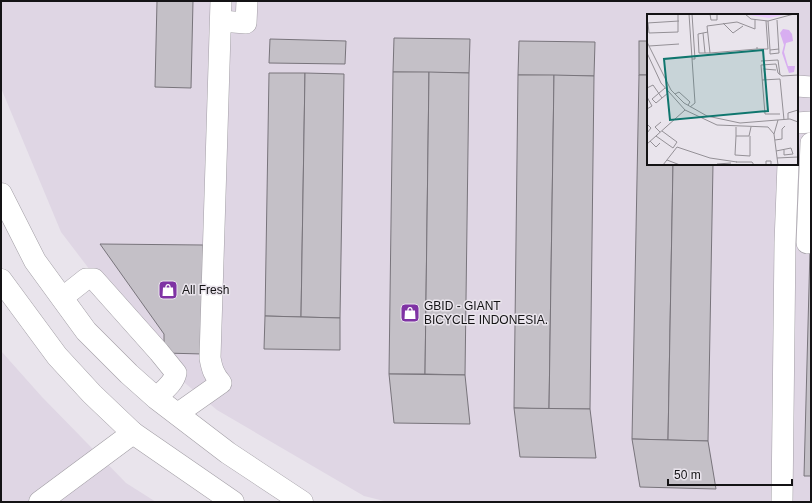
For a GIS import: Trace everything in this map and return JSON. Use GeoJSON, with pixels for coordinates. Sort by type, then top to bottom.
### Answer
{"type":"FeatureCollection","features":[{"type":"Feature","properties":{"kind":"main road"},"geometry":{"type":"LineString","coordinates":[[1,194],[35,261],[86,330],[129,374],[156,398],[228,453],[302,502]]}},
{"type":"Feature","properties":{"kind":"main road"},"geometry":{"type":"LineString","coordinates":[[2,283],[58,356],[92,394],[133,434],[233,502]]}},
{"type":"Feature","properties":{"kind":"main road"},"geometry":{"type":"LineString","coordinates":[[40,502],[133,434]]}},
{"type":"Feature","properties":{"kind":"lane"},"geometry":{"type":"LineString","coordinates":[[177,414],[222,383],[216,377],[212,369],[210,358],[221,11],[246,23],[247,1]]}},
{"type":"Feature","properties":{"kind":"lane"},"geometry":{"type":"LineString","coordinates":[[798,86],[811,87]]}},
{"type":"Feature","properties":{"kind":"lane"},"geometry":{"type":"LineString","coordinates":[[798,123],[811,122]]}},
{"type":"Feature","properties":{"kind":"lane"},"geometry":{"type":"LineString","coordinates":[[785,243],[809,243],[811,151]]}},
{"type":"Feature","properties":{"kind":"lane"},"geometry":{"type":"LineString","coordinates":[[782,502],[785,243],[788,165]]}},
{"type":"Feature","properties":{"kind":"lane"},"geometry":{"type":"LineString","coordinates":[[62,298],[86,278],[94,279],[176,373],[171,382],[156,398]]}},
{"type":"Feature","properties":{"kind":"shaded area"},"geometry":{"type":"Polygon","coordinates":[[[1,1],[811,1],[811,502],[388,502],[364,496],[217,410],[160,362],[61,232],[1,88],[1,1]]]}},
{"type":"Feature","properties":{"kind":"shaded area"},"geometry":{"type":"Polygon","coordinates":[[[1,351],[42,397],[126,483],[156,502],[1,502],[1,351]]]}},
{"type":"Feature","properties":{"kind":"building"},"geometry":{"type":"Polygon","coordinates":[[[157,1],[193,1],[191,88],[155,87],[157,1]]]}},
{"type":"Feature","properties":{"kind":"building"},"geometry":{"type":"Polygon","coordinates":[[[394,38],[470,39],[469,73],[393,72],[394,38]]]}},
{"type":"Feature","properties":{"kind":"building"},"geometry":{"type":"Polygon","coordinates":[[[270,39],[346,41],[345,64],[269,63],[270,39]]]}},
{"type":"Feature","properties":{"kind":"building"},"geometry":{"type":"Polygon","coordinates":[[[519,41],[595,42],[594,76],[518,75],[519,41]]]}},
{"type":"Feature","properties":{"kind":"building"},"geometry":{"type":"Polygon","coordinates":[[[639,41],[647,41],[647,75],[639,75],[639,41]]]}},
{"type":"Feature","properties":{"kind":"building"},"geometry":{"type":"Polygon","coordinates":[[[393,72],[429,72],[425,374],[389,374],[393,72]]]}},
{"type":"Feature","properties":{"kind":"building"},"geometry":{"type":"Polygon","coordinates":[[[429,72],[469,73],[465,375],[425,374],[429,72]]]}},
{"type":"Feature","properties":{"kind":"building"},"geometry":{"type":"Polygon","coordinates":[[[269,73],[305,73],[301,317],[265,316],[269,73]]]}},
{"type":"Feature","properties":{"kind":"building"},"geometry":{"type":"Polygon","coordinates":[[[305,73],[344,74],[340,318],[301,317],[305,73]]]}},
{"type":"Feature","properties":{"kind":"building"},"geometry":{"type":"Polygon","coordinates":[[[518,75],[554,75],[549,409],[514,408],[518,75]]]}},
{"type":"Feature","properties":{"kind":"building"},"geometry":{"type":"Polygon","coordinates":[[[554,75],[594,76],[590,409],[549,409],[554,75]]]}},
{"type":"Feature","properties":{"kind":"building"},"geometry":{"type":"Polygon","coordinates":[[[639,75],[647,75],[647,165],[673,165],[668,440],[632,439],[639,75]]]}},
{"type":"Feature","properties":{"kind":"building"},"geometry":{"type":"Polygon","coordinates":[[[673,165],[713,165],[708,441],[668,440],[673,165]]]}},
{"type":"Feature","properties":{"kind":"building","name":"All Fresh"},"geometry":{"type":"Polygon","coordinates":[[[100,244],[203,245],[203,354],[164,353],[164,334],[100,244]]]}},
{"type":"Feature","properties":{"kind":"building"},"geometry":{"type":"Polygon","coordinates":[[[810,250],[811,476],[804,476],[810,250]]]}},
{"type":"Feature","properties":{"kind":"building"},"geometry":{"type":"Polygon","coordinates":[[[265,316],[340,318],[340,350],[264,349],[265,316]]]}},
{"type":"Feature","properties":{"kind":"building"},"geometry":{"type":"Polygon","coordinates":[[[389,374],[465,375],[470,424],[394,423],[389,374]]]}},
{"type":"Feature","properties":{"kind":"building"},"geometry":{"type":"Polygon","coordinates":[[[514,408],[590,409],[596,458],[520,457],[514,408]]]}},
{"type":"Feature","properties":{"kind":"building"},"geometry":{"type":"Polygon","coordinates":[[[632,439],[708,441],[716,489],[640,487],[632,439]]]}},
{"type":"Feature","properties":{"kind":"place","name":"All Fresh"},"geometry":{"type":"Point","coordinates":[168,290]}},
{"type":"Feature","properties":{"kind":"place","name":"GBID - GIANT BICYCLE INDONESIA."},"geometry":{"type":"Point","coordinates":[410,313]}}]}
